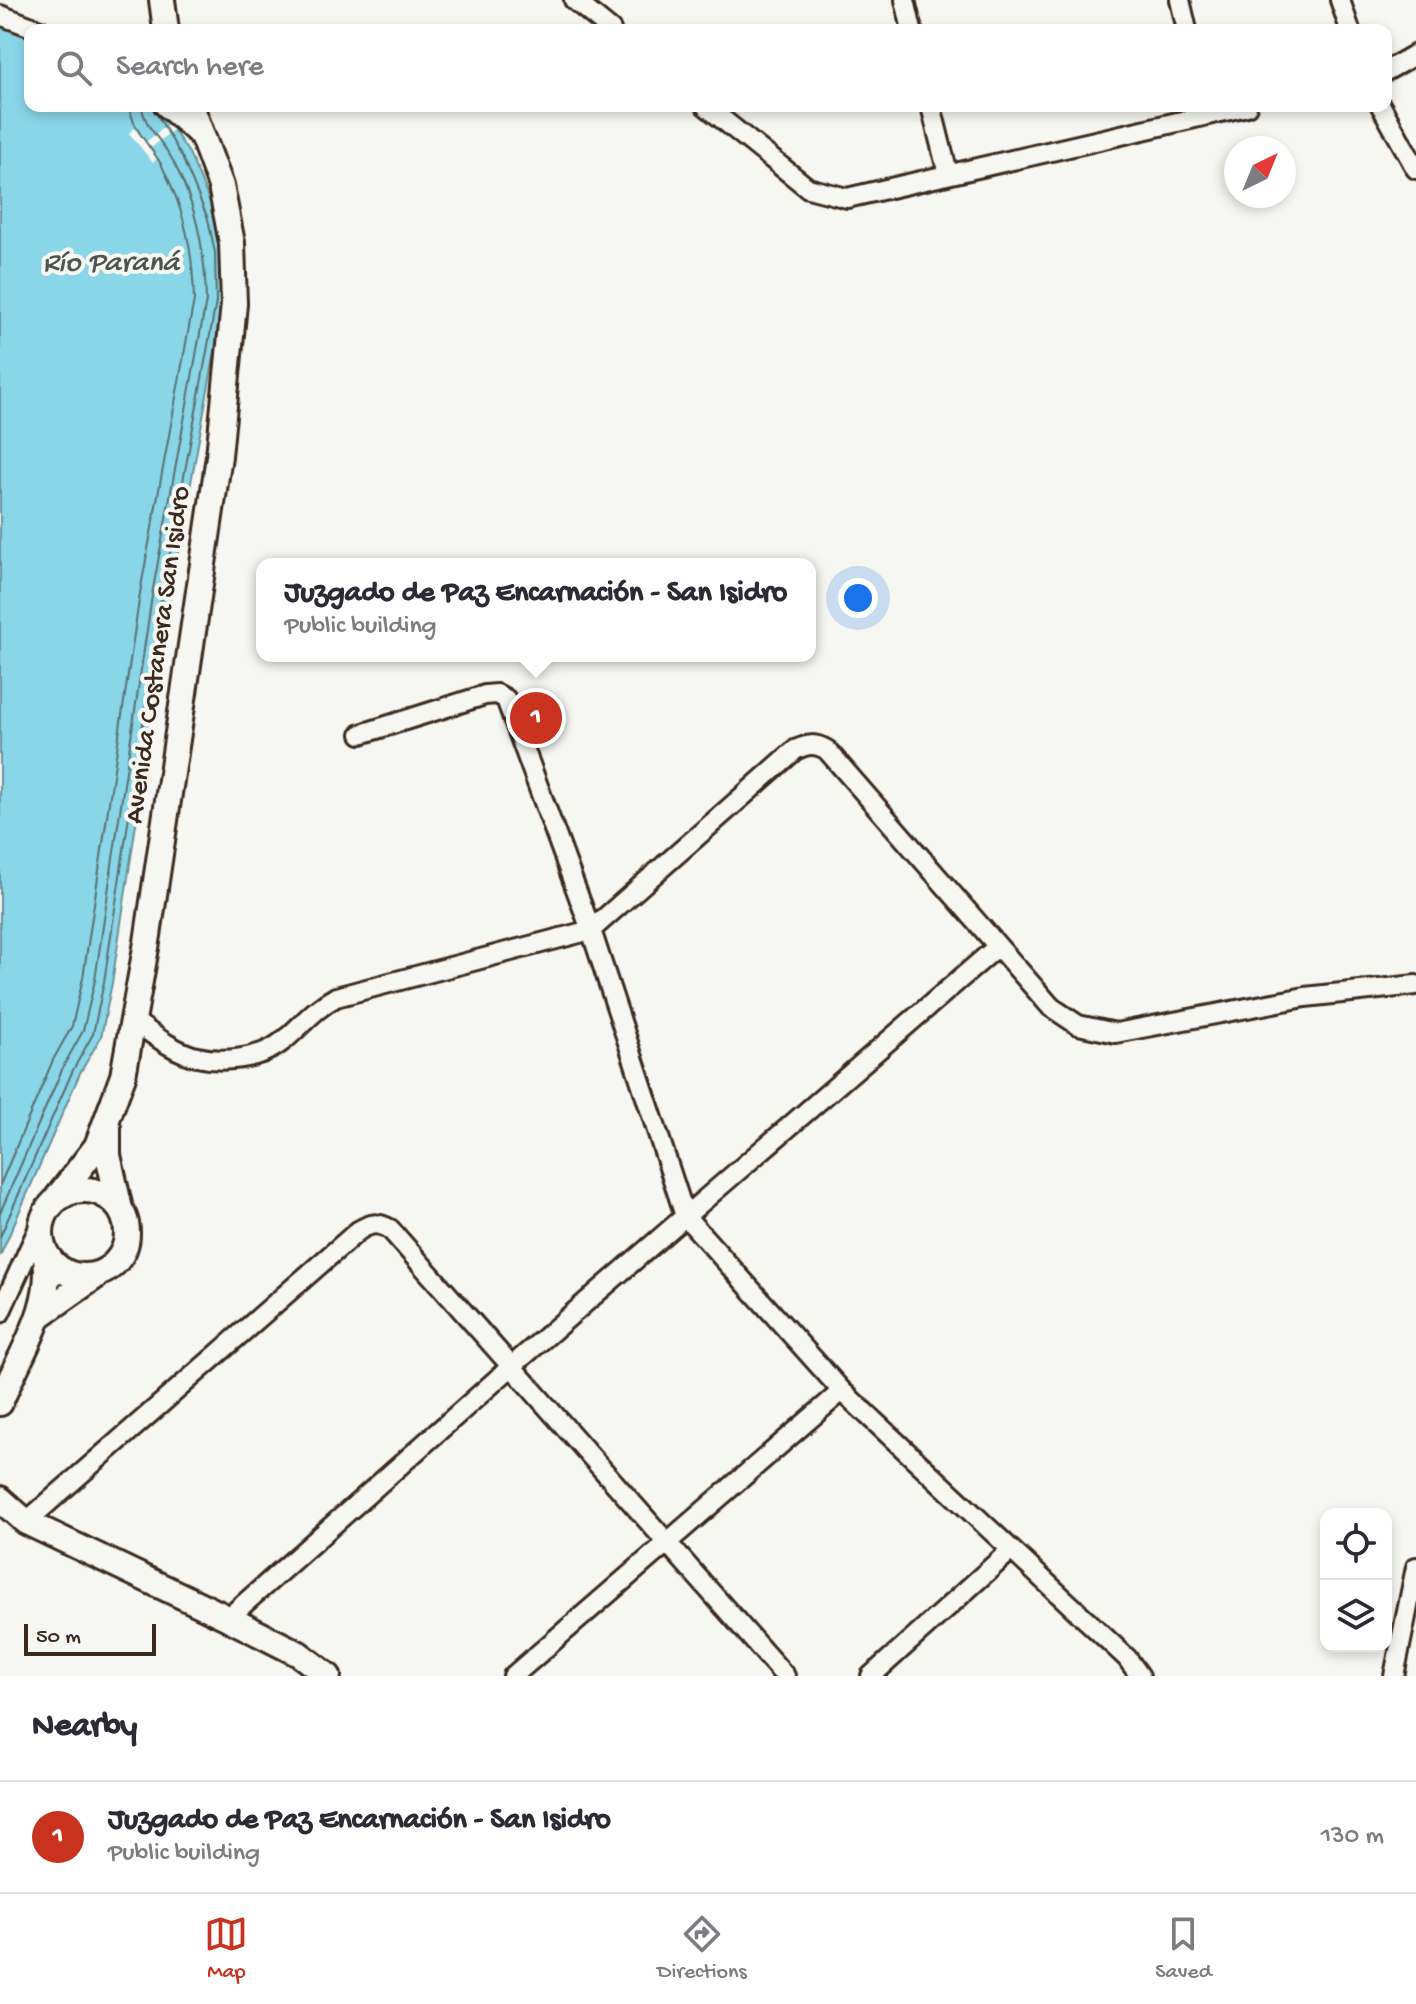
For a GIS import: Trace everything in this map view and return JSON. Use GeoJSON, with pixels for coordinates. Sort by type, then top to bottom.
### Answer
{"type":"FeatureCollection","features":[{"type":"Feature","properties":{"kind":"main road"},"geometry":{"type":"LineString","coordinates":[[162,0],[165,24]]}},
{"type":"Feature","properties":{"kind":"main road","name":"Avenida Costanera San Isidro"},"geometry":{"type":"LineString","coordinates":[[41,1223],[83,1167],[108,1126],[123,1076],[219,456],[234,304],[232,243],[221,186],[193,112]]}},
{"type":"Feature","properties":{"kind":"main road"},"geometry":{"type":"LineString","coordinates":[[39,1316],[66,1294],[112,1266],[125,1245],[125,1220],[108,1155],[108,1126]]}},
{"type":"Feature","properties":{"kind":"main road"},"geometry":{"type":"LineString","coordinates":[[57,1198],[84,1189],[97,1192],[120,1209]]}},
{"type":"Feature","properties":{"kind":"main road"},"geometry":{"type":"LineString","coordinates":[[0,1403],[39,1316],[48,1280],[41,1223]]}},
{"type":"Feature","properties":{"kind":"main road"},"geometry":{"type":"LineString","coordinates":[[45,1252],[69,1273],[101,1272]]}},
{"type":"Feature","properties":{"kind":"main road"},"geometry":{"type":"LineString","coordinates":[[0,1499],[26,1522],[299,1654],[328,1676]]}},
{"type":"Feature","properties":{"kind":"street"},"geometry":{"type":"LineString","coordinates":[[574,0],[604,24]]}},
{"type":"Feature","properties":{"kind":"street"},"geometry":{"type":"LineString","coordinates":[[905,0],[911,24]]}},
{"type":"Feature","properties":{"kind":"street"},"geometry":{"type":"LineString","coordinates":[[1180,0],[1186,24]]}},
{"type":"Feature","properties":{"kind":"street"},"geometry":{"type":"LineString","coordinates":[[1340,0],[1348,24]]}},
{"type":"Feature","properties":{"kind":"street"},"geometry":{"type":"LineString","coordinates":[[0,15],[24,24]]}},
{"type":"Feature","properties":{"kind":"street"},"geometry":{"type":"LineString","coordinates":[[1392,68],[1416,54]]}},
{"type":"Feature","properties":{"kind":"street"},"geometry":{"type":"LineString","coordinates":[[171,112],[204,142]]}},
{"type":"Feature","properties":{"kind":"street"},"geometry":{"type":"LineString","coordinates":[[713,112],[808,188],[847,198],[1197,112]]}},
{"type":"Feature","properties":{"kind":"street"},"geometry":{"type":"LineString","coordinates":[[932,112],[948,174]]}},
{"type":"Feature","properties":{"kind":"street"},"geometry":{"type":"LineString","coordinates":[[1384,112],[1416,169]]}},
{"type":"Feature","properties":{"kind":"street"},"geometry":{"type":"LineString","coordinates":[[361,734],[485,695],[497,694],[506,699],[591,930],[685,1216],[842,1391],[1127,1658],[1140,1676]]}},
{"type":"Feature","properties":{"kind":"street"},"geometry":{"type":"LineString","coordinates":[[133,1020],[160,1039],[196,1057],[257,1057],[282,1042],[312,1011],[336,997],[591,930],[795,750],[806,744],[818,744],[827,750],[1051,1007],[1078,1025],[1116,1033],[1305,997],[1416,985]]}},
{"type":"Feature","properties":{"kind":"street"},"geometry":{"type":"LineString","coordinates":[[228,1618],[512,1366],[997,947]]}},
{"type":"Feature","properties":{"kind":"street","name":"Avenida Costanera San Isidro"},"geometry":{"type":"LineString","coordinates":[[0,1313],[41,1223]]}},
{"type":"Feature","properties":{"kind":"street"},"geometry":{"type":"LineString","coordinates":[[26,1522],[370,1224],[390,1229],[785,1676]]}},
{"type":"Feature","properties":{"kind":"street"},"geometry":{"type":"LineString","coordinates":[[513,1676],[842,1391]]}},
{"type":"Feature","properties":{"kind":"street"},"geometry":{"type":"LineString","coordinates":[[871,1676],[1011,1550]]}},
{"type":"Feature","properties":{"kind":"street"},"geometry":{"type":"LineString","coordinates":[[1394,1676],[1410,1623],[1416,1567]]}},
{"type":"Feature","properties":{"kind":"water","name":"Río Paraná"},"geometry":{"type":"Polygon","coordinates":[[[0,19],[24,28],[24,112],[161,112],[189,153],[216,216],[223,252],[224,302],[171,592],[112,983],[101,1037],[80,1073],[0,1256],[0,19]]]}},
{"type":"Feature","properties":{"kind":"pier"},"geometry":{"type":"Polygon","coordinates":[[[170,122],[174,129],[151,148],[158,157],[153,163],[129,133],[134,128],[146,142],[170,122]]]}},
{"type":"Feature","properties":{"kind":"place","name":"Juzgado de Paz Encarnación - San Isidro"},"geometry":{"type":"Point","coordinates":[536,718]}}]}
